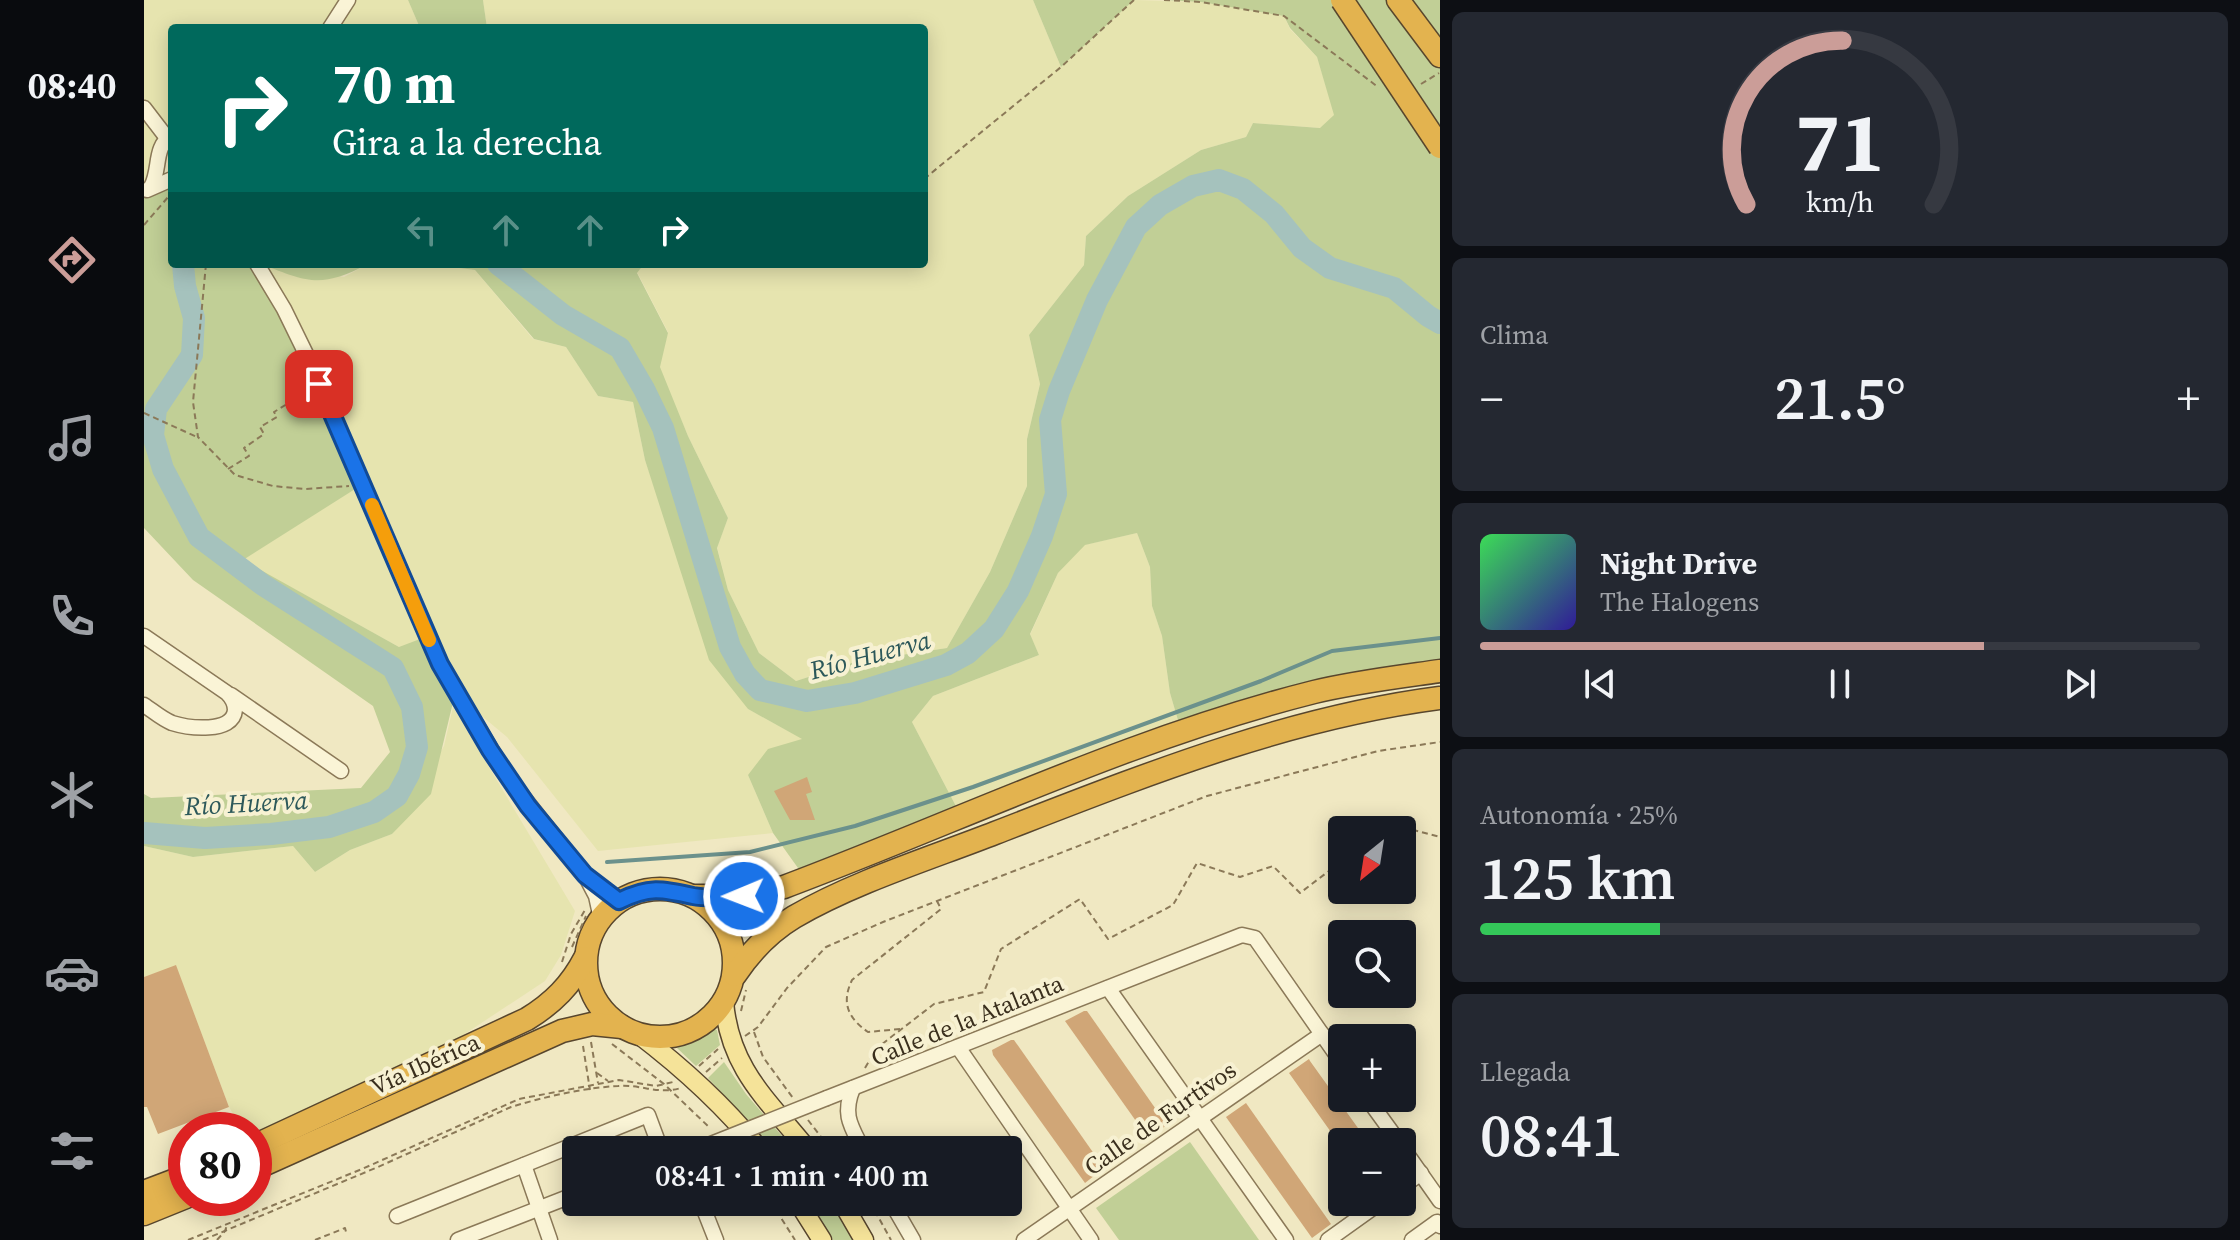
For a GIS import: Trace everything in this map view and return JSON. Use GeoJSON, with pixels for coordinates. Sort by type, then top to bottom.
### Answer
{"type":"FeatureCollection","features":[{"type":"Feature","properties":{"kind":"highway"},"geometry":{"type":"LineString","coordinates":[[1342,0],[1440,147]]}},
{"type":"Feature","properties":{"kind":"highway"},"geometry":{"type":"LineString","coordinates":[[1398,0],[1440,56]]}},
{"type":"Feature","properties":{"kind":"highway"},"geometry":{"type":"LineString","coordinates":[[601,919],[619,901],[651,889],[694,896],[744,896],[784,887],[1160,740],[1316,692],[1440,671]]}},
{"type":"Feature","properties":{"kind":"highway"},"geometry":{"type":"LineString","coordinates":[[733,1007],[741,979],[762,940],[817,904],[1192,758],[1310,723],[1440,698]]}},
{"type":"Feature","properties":{"kind":"highway"},"geometry":{"type":"LineString","coordinates":[[694,896],[715,912],[725,926],[741,979]]}},
{"type":"Feature","properties":{"kind":"highway","name":"Vía Ibérica"},"geometry":{"type":"LineString","coordinates":[[272,1138],[527,1019],[568,986],[585,958],[589,941],[601,919]]}},
{"type":"Feature","properties":{"kind":"highway"},"geometry":{"type":"LineString","coordinates":[[585,958],[592,994],[627,1036]]}},
{"type":"Feature","properties":{"kind":"highway","name":"Vía Ibérica"},"geometry":{"type":"LineString","coordinates":[[272,1161],[562,1031],[592,1024],[627,1036],[665,1037],[680,1034],[733,1007]]}},
{"type":"Feature","properties":{"kind":"highway"},"geometry":{"type":"LineString","coordinates":[[144,1192],[168,1183]]}},
{"type":"Feature","properties":{"kind":"highway"},"geometry":{"type":"LineString","coordinates":[[144,1214],[168,1204]]}},
{"type":"Feature","properties":{"kind":"main road"},"geometry":{"type":"LineString","coordinates":[[733,1007],[729,1033],[740,1045],[748,1076],[797,1136]]}},
{"type":"Feature","properties":{"kind":"main road"},"geometry":{"type":"LineString","coordinates":[[627,1036],[686,1080],[737,1122],[748,1136]]}},
{"type":"Feature","properties":{"kind":"main road"},"geometry":{"type":"LineString","coordinates":[[807,1216],[822,1240]]}},
{"type":"Feature","properties":{"kind":"main road"},"geometry":{"type":"LineString","coordinates":[[850,1216],[864,1240]]}},
{"type":"Feature","properties":{"kind":"street"},"geometry":{"type":"LineString","coordinates":[[333,24],[348,0]]}},
{"type":"Feature","properties":{"kind":"street"},"geometry":{"type":"LineString","coordinates":[[144,108],[168,136]]}},
{"type":"Feature","properties":{"kind":"street"},"geometry":{"type":"LineString","coordinates":[[147,190],[160,148],[168,138]]}},
{"type":"Feature","properties":{"kind":"street"},"geometry":{"type":"LineString","coordinates":[[158,160],[168,174]]}},
{"type":"Feature","properties":{"kind":"street"},"geometry":{"type":"LineString","coordinates":[[147,190],[168,180]]}},
{"type":"Feature","properties":{"kind":"street"},"geometry":{"type":"LineString","coordinates":[[259,268],[284,309],[319,384],[455,694],[509,779],[585,875],[596,896],[601,919]]}},
{"type":"Feature","properties":{"kind":"street"},"geometry":{"type":"LineString","coordinates":[[144,636],[341,771]]}},
{"type":"Feature","properties":{"kind":"street"},"geometry":{"type":"LineString","coordinates":[[144,705],[167,721],[182,725],[222,726],[230,722],[234,714],[235,705],[227,693]]}},
{"type":"Feature","properties":{"kind":"street"},"geometry":{"type":"LineString","coordinates":[[585,875],[619,901]]}},
{"type":"Feature","properties":{"kind":"street","name":"Calle de la Atalanta"},"geometry":{"type":"LineString","coordinates":[[731,1136],[1242,935],[1255,938],[1322,1034]]}},
{"type":"Feature","properties":{"kind":"street"},"geometry":{"type":"LineString","coordinates":[[1108,988],[1286,1240]]}},
{"type":"Feature","properties":{"kind":"street"},"geometry":{"type":"LineString","coordinates":[[1322,1034],[1328,1043]]}},
{"type":"Feature","properties":{"kind":"street","name":"Calle de Furtivos"},"geometry":{"type":"LineString","coordinates":[[1024,1240],[1322,1034]]}},
{"type":"Feature","properties":{"kind":"street"},"geometry":{"type":"LineString","coordinates":[[958,1047],[1091,1240]]}},
{"type":"Feature","properties":{"kind":"street"},"geometry":{"type":"LineString","coordinates":[[853,1088],[847,1113],[857,1136]]}},
{"type":"Feature","properties":{"kind":"street"},"geometry":{"type":"LineString","coordinates":[[596,1136],[648,1115],[656,1136]]}},
{"type":"Feature","properties":{"kind":"street"},"geometry":{"type":"LineString","coordinates":[[397,1216],[562,1150]]}},
{"type":"Feature","properties":{"kind":"street"},"geometry":{"type":"LineString","coordinates":[[524,1165],[550,1240]]}},
{"type":"Feature","properties":{"kind":"street"},"geometry":{"type":"LineString","coordinates":[[1416,1166],[1440,1201]]}},
{"type":"Feature","properties":{"kind":"street"},"geometry":{"type":"LineString","coordinates":[[1416,1177],[1421,1173]]}},
{"type":"Feature","properties":{"kind":"street"},"geometry":{"type":"LineString","coordinates":[[458,1240],[562,1199]]}},
{"type":"Feature","properties":{"kind":"street"},"geometry":{"type":"LineString","coordinates":[[707,1216],[716,1240]]}},
{"type":"Feature","properties":{"kind":"street"},"geometry":{"type":"LineString","coordinates":[[899,1216],[913,1240]]}},
{"type":"Feature","properties":{"kind":"street"},"geometry":{"type":"LineString","coordinates":[[1328,1240],[1361,1216]]}},
{"type":"Feature","properties":{"kind":"street"},"geometry":{"type":"LineString","coordinates":[[1412,1240],[1437,1222],[1440,1226]]}},
{"type":"Feature","properties":{"kind":"path"},"geometry":{"type":"LineString","coordinates":[[928,176],[1061,67],[1134,0]]}},
{"type":"Feature","properties":{"kind":"path"},"geometry":{"type":"LineString","coordinates":[[1164,0],[1201,2],[1284,16],[1382,90]]}},
{"type":"Feature","properties":{"kind":"path"},"geometry":{"type":"LineString","coordinates":[[1416,87],[1440,72]]}},
{"type":"Feature","properties":{"kind":"path"},"geometry":{"type":"LineString","coordinates":[[144,225],[168,197]]}},
{"type":"Feature","properties":{"kind":"path"},"geometry":{"type":"LineString","coordinates":[[198,437],[193,402],[206,268]]}},
{"type":"Feature","properties":{"kind":"path"},"geometry":{"type":"LineString","coordinates":[[228,469],[249,456],[244,448],[264,434],[260,427],[277,417],[274,412],[319,384]]}},
{"type":"Feature","properties":{"kind":"path"},"geometry":{"type":"LineString","coordinates":[[144,413],[198,437],[235,475],[273,486],[336,488],[363,484]]}},
{"type":"Feature","properties":{"kind":"path"},"geometry":{"type":"LineString","coordinates":[[188,1240],[362,1169],[503,1104],[589,1084],[623,1080],[652,1086],[664,1084],[686,1080],[713,1068],[754,1031],[787,988],[826,947],[937,901],[1207,796],[1378,751],[1440,742]]}},
{"type":"Feature","properties":{"kind":"path"},"geometry":{"type":"LineString","coordinates":[[1416,830],[1440,837]]}},
{"type":"Feature","properties":{"kind":"path"},"geometry":{"type":"LineString","coordinates":[[877,1048],[934,1004],[984,992],[1001,949],[1080,899],[1108,939],[1173,905],[1197,863],[1240,877],[1273,866],[1300,893],[1328,872]]}},
{"type":"Feature","properties":{"kind":"path"},"geometry":{"type":"LineString","coordinates":[[902,1029],[868,1032],[858,1026],[847,1010],[848,989],[852,980],[941,909],[937,901]]}},
{"type":"Feature","properties":{"kind":"path"},"geometry":{"type":"LineString","coordinates":[[733,1007],[741,979]]}},
{"type":"Feature","properties":{"kind":"path"},"geometry":{"type":"LineString","coordinates":[[740,1045],[742,1029]]}},
{"type":"Feature","properties":{"kind":"path"},"geometry":{"type":"LineString","coordinates":[[754,1031],[763,1057],[796,1103]]}},
{"type":"Feature","properties":{"kind":"path"},"geometry":{"type":"LineString","coordinates":[[627,1036],[664,1084],[716,1134]]}},
{"type":"Feature","properties":{"kind":"path"},"geometry":{"type":"LineString","coordinates":[[596,1072],[610,1082]]}},
{"type":"Feature","properties":{"kind":"path"},"geometry":{"type":"LineString","coordinates":[[203,1240],[511,1107],[620,1085],[658,1092],[672,1091],[685,1086],[686,1080]]}},
{"type":"Feature","properties":{"kind":"path"},"geometry":{"type":"LineString","coordinates":[[589,1084],[590,1090]]}},
{"type":"Feature","properties":{"kind":"path"},"geometry":{"type":"LineString","coordinates":[[804,1114],[820,1136]]}},
{"type":"Feature","properties":{"kind":"path"},"geometry":{"type":"LineString","coordinates":[[780,1216],[795,1240]]}},
{"type":"Feature","properties":{"kind":"path"},"geometry":{"type":"LineString","coordinates":[[878,1216],[891,1240]]}},
{"type":"Feature","properties":{"kind":"path"},"geometry":{"type":"LineString","coordinates":[[217,1240],[227,1225]]}},
{"type":"Feature","properties":{"kind":"path"},"geometry":{"type":"LineString","coordinates":[[315,1240],[345,1228],[346,1232]]}},
{"type":"Feature","properties":{"kind":"shaded area"},"geometry":{"type":"Polygon","coordinates":[[[144,0],[408,0],[418,24],[168,24],[168,143],[144,192],[144,0]]]}},
{"type":"Feature","properties":{"kind":"shaded area"},"geometry":{"type":"Polygon","coordinates":[[[483,0],[1033,0],[1061,67],[1134,0],[1201,2],[1284,16],[1290,29],[1317,57],[1335,115],[1321,128],[1253,123],[1246,137],[1201,150],[1128,196],[1086,236],[1084,265],[1029,335],[1040,384],[1027,439],[1027,486],[990,572],[947,648],[855,662],[796,681],[759,653],[728,590],[717,547],[728,518],[659,367],[668,332],[637,272],[640,268],[928,268],[928,24],[486,24],[483,0]]]}},
{"type":"Feature","properties":{"kind":"shaded area"},"geometry":{"type":"Polygon","coordinates":[[[259,268],[284,268],[344,277],[361,268],[475,270],[533,339],[566,347],[598,396],[633,402],[645,460],[670,533],[748,709],[803,739],[748,775],[773,833],[598,851],[507,737],[399,647],[242,560],[362,484],[259,268]]]}},
{"type":"Feature","properties":{"kind":"shaded area"},"geometry":{"type":"Polygon","coordinates":[[[1137,533],[1150,567],[1152,606],[1162,636],[1170,693],[1180,727],[959,812],[912,722],[933,696],[1039,655],[1030,635],[1058,573],[1084,545],[1137,533]]]}},
{"type":"Feature","properties":{"kind":"shaded area"},"geometry":{"type":"Polygon","coordinates":[[[453,707],[575,911],[561,955],[545,981],[451,1043],[272,1127],[272,1112],[232,1112],[176,966],[144,977],[144,846],[193,857],[293,846],[315,872],[350,850],[392,834],[444,746],[453,707]]]}},
{"type":"Feature","properties":{"kind":"green space"},"geometry":{"type":"Polygon","coordinates":[[[408,0],[483,0],[486,24],[418,24],[408,0]]]}},
{"type":"Feature","properties":{"kind":"green space"},"geometry":{"type":"Polygon","coordinates":[[[1033,0],[1134,0],[1061,67],[1033,0]]]}},
{"type":"Feature","properties":{"kind":"green space"},"geometry":{"type":"Polygon","coordinates":[[[1164,0],[1440,0],[1440,666],[1180,727],[1170,693],[1162,636],[1152,606],[1150,567],[1137,533],[1085,545],[1058,573],[1030,634],[1039,655],[933,696],[912,722],[959,812],[803,875],[773,833],[748,775],[768,749],[802,739],[748,709],[709,660],[645,460],[633,402],[598,396],[566,347],[534,339],[475,270],[459,268],[641,268],[637,273],[668,333],[660,367],[688,436],[728,518],[717,548],[728,590],[759,653],[796,681],[855,662],[947,648],[990,572],[1027,486],[1027,439],[1040,384],[1029,335],[1084,265],[1086,236],[1128,196],[1201,150],[1246,137],[1253,123],[1320,128],[1334,115],[1317,57],[1290,28],[1284,16],[1201,2],[1164,0]]]}},
{"type":"Feature","properties":{"kind":"green space"},"geometry":{"type":"Polygon","coordinates":[[[168,181],[168,268],[259,268],[363,484],[243,560],[399,647],[428,636],[455,694],[431,794],[392,834],[350,850],[315,872],[293,846],[193,857],[144,846],[144,794],[151,798],[361,788],[390,752],[373,706],[193,580],[144,528],[144,192],[168,181]]]}},
{"type":"Feature","properties":{"kind":"green space"},"geometry":{"type":"Polygon","coordinates":[[[272,268],[360,268],[325,280],[291,275],[272,268]]]}},
{"type":"Feature","properties":{"kind":"green space"},"geometry":{"type":"Polygon","coordinates":[[[717,1030],[720,1045],[696,1066],[677,1048],[717,1030]]]}},
{"type":"Feature","properties":{"kind":"green space"},"geometry":{"type":"Polygon","coordinates":[[[724,1062],[746,1094],[782,1136],[760,1136],[708,1078],[724,1062]]]}},
{"type":"Feature","properties":{"kind":"green space"},"geometry":{"type":"Polygon","coordinates":[[[1190,1142],[1259,1240],[1119,1240],[1096,1208],[1190,1142]]]}},
{"type":"Feature","properties":{"kind":"green space"},"geometry":{"type":"Polygon","coordinates":[[[818,1216],[838,1216],[853,1240],[833,1240],[818,1216]]]}},
{"type":"Feature","properties":{"kind":"building"},"geometry":{"type":"Polygon","coordinates":[[[807,777],[812,792],[806,794],[815,820],[790,820],[774,791],[807,777]]]}},
{"type":"Feature","properties":{"kind":"building"},"geometry":{"type":"Polygon","coordinates":[[[176,965],[229,1107],[216,1112],[168,1112],[168,1130],[158,1134],[147,1107],[144,1107],[144,977],[176,965]]]}},
{"type":"Feature","properties":{"kind":"building"},"geometry":{"type":"Polygon","coordinates":[[[1087,1011],[1167,1125],[1148,1138],[1065,1021],[1087,1011]]]}},
{"type":"Feature","properties":{"kind":"building"},"geometry":{"type":"Polygon","coordinates":[[[1014,1040],[1104,1168],[1085,1183],[993,1055],[992,1050],[1014,1040]]]}},
{"type":"Feature","properties":{"kind":"building"},"geometry":{"type":"Polygon","coordinates":[[[1309,1059],[1328,1086],[1328,1112],[1347,1112],[1358,1128],[1328,1128],[1289,1073],[1309,1059]]]}},
{"type":"Feature","properties":{"kind":"building"},"geometry":{"type":"Polygon","coordinates":[[[1246,1103],[1331,1224],[1312,1238],[1226,1117],[1246,1103]]]}},
{"type":"Feature","properties":{"kind":"waterway","name":"Río Huerva"},"geometry":{"type":"LineString","coordinates":[[503,268],[563,315],[620,348],[663,428],[730,647],[745,674],[760,690],[807,701],[855,693],[946,665],[968,653],[994,629],[1018,591],[1056,494],[1050,420],[1059,391],[1097,300],[1136,227],[1160,205],[1193,186],[1219,180],[1243,189],[1274,214],[1302,248],[1330,268],[1394,288],[1440,323]]}},
{"type":"Feature","properties":{"kind":"waterway","name":"Río Huerva"},"geometry":{"type":"LineString","coordinates":[[144,833],[205,838],[329,827],[374,812],[397,796],[409,774],[417,747],[412,707],[393,668],[263,585],[199,537],[163,469],[153,435],[156,409],[192,355],[194,318],[183,268]]}},
{"type":"Feature","properties":{"kind":"waterway"},"geometry":{"type":"LineString","coordinates":[[607,862],[750,852],[855,826],[973,787],[1261,681],[1332,651],[1440,638]]}},
{"type":"Feature","properties":{"kind":"slow traffic"},"geometry":{"type":"LineString","coordinates":[[372,505],[429,640]]}},
{"type":"Feature","properties":{"kind":"route"},"geometry":{"type":"LineString","coordinates":[[319,384],[455,694],[518,792],[544,826],[585,875],[619,901],[651,889],[694,896],[744,896]]}}]}
